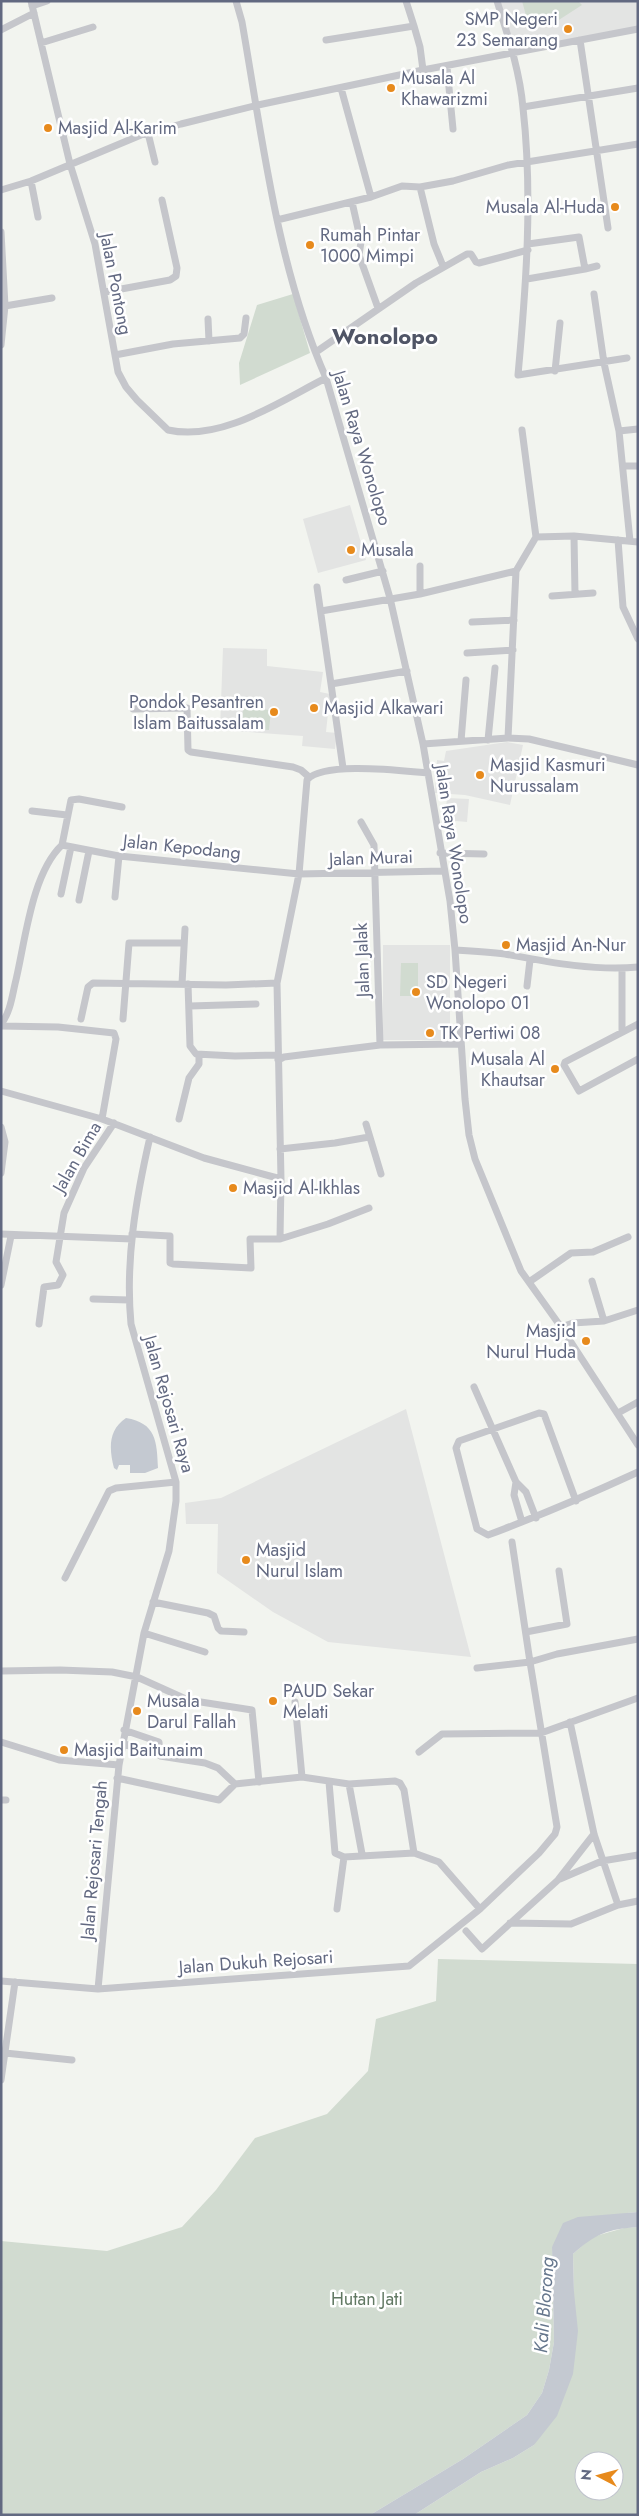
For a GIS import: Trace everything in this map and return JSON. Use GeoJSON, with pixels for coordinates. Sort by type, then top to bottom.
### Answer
{"type":"FeatureCollection","features":[{"type":"Feature","properties":{"kind":"street"},"geometry":{"type":"LineString","coordinates":[[1,30],[32,7],[47,1]]}},
{"type":"Feature","properties":{"kind":"street","name":"Jalan Raya Wonolopo"},"geometry":{"type":"LineString","coordinates":[[236,1],[242,22],[258,105],[266,170],[277,220],[383,571],[423,744],[455,950],[460,1044],[469,1135],[475,1159],[515,1258],[638,1445]]}},
{"type":"Feature","properties":{"kind":"street"},"geometry":{"type":"LineString","coordinates":[[406,1],[420,47],[423,70]]}},
{"type":"Feature","properties":{"kind":"street"},"geometry":{"type":"LineString","coordinates":[[497,1],[513,53],[523,107],[527,162],[527,278],[518,375],[604,363],[626,358]]}},
{"type":"Feature","properties":{"kind":"street","name":"Jalan Pontong"},"geometry":{"type":"LineString","coordinates":[[32,7],[70,164],[95,244],[115,355],[173,344],[240,338],[244,334],[246,318]]}},
{"type":"Feature","properties":{"kind":"street"},"geometry":{"type":"LineString","coordinates":[[326,40],[414,26]]}},
{"type":"Feature","properties":{"kind":"street"},"geometry":{"type":"LineString","coordinates":[[41,43],[93,27]]}},
{"type":"Feature","properties":{"kind":"street"},"geometry":{"type":"LineString","coordinates":[[1,190],[31,181],[148,133],[258,105],[423,70],[447,67],[638,29]]}},
{"type":"Feature","properties":{"kind":"street"},"geometry":{"type":"LineString","coordinates":[[580,40],[608,228]]}},
{"type":"Feature","properties":{"kind":"street"},"geometry":{"type":"LineString","coordinates":[[447,67],[453,129]]}},
{"type":"Feature","properties":{"kind":"street"},"geometry":{"type":"LineString","coordinates":[[341,88],[371,197]]}},
{"type":"Feature","properties":{"kind":"street"},"geometry":{"type":"LineString","coordinates":[[523,107],[638,88]]}},
{"type":"Feature","properties":{"kind":"street"},"geometry":{"type":"LineString","coordinates":[[148,133],[155,162]]}},
{"type":"Feature","properties":{"kind":"street"},"geometry":{"type":"LineString","coordinates":[[277,220],[371,197],[402,186],[420,187],[452,181],[499,167],[638,144]]}},
{"type":"Feature","properties":{"kind":"street"},"geometry":{"type":"LineString","coordinates":[[31,181],[38,217]]}},
{"type":"Feature","properties":{"kind":"street"},"geometry":{"type":"LineString","coordinates":[[420,187],[434,244],[444,266]]}},
{"type":"Feature","properties":{"kind":"street"},"geometry":{"type":"LineString","coordinates":[[105,292],[170,280],[176,276],[177,268],[162,200]]}},
{"type":"Feature","properties":{"kind":"street"},"geometry":{"type":"LineString","coordinates":[[352,202],[361,242],[360,255],[378,308]]}},
{"type":"Feature","properties":{"kind":"street"},"geometry":{"type":"LineString","coordinates":[[1,232],[4,300],[1,345]]}},
{"type":"Feature","properties":{"kind":"street"},"geometry":{"type":"LineString","coordinates":[[316,352],[378,308],[444,266],[469,253],[479,263],[528,247],[579,237],[585,268]]}},
{"type":"Feature","properties":{"kind":"street"},"geometry":{"type":"LineString","coordinates":[[527,278],[596,266]]}},
{"type":"Feature","properties":{"kind":"street"},"geometry":{"type":"LineString","coordinates":[[536,536],[574,536],[634,542],[619,431],[604,363],[594,294]]}},
{"type":"Feature","properties":{"kind":"street"},"geometry":{"type":"LineString","coordinates":[[4,300],[52,298]]}},
{"type":"Feature","properties":{"kind":"street"},"geometry":{"type":"LineString","coordinates":[[208,319],[209,341]]}},
{"type":"Feature","properties":{"kind":"street"},"geometry":{"type":"LineString","coordinates":[[555,370],[560,323]]}},
{"type":"Feature","properties":{"kind":"street"},"geometry":{"type":"LineString","coordinates":[[115,355],[118,372],[126,387],[161,425],[175,432],[238,424],[326,378]]}},
{"type":"Feature","properties":{"kind":"street"},"geometry":{"type":"LineString","coordinates":[[619,431],[638,429]]}},
{"type":"Feature","properties":{"kind":"street"},"geometry":{"type":"LineString","coordinates":[[508,738],[516,571],[536,536],[522,430]]}},
{"type":"Feature","properties":{"kind":"street"},"geometry":{"type":"LineString","coordinates":[[624,466],[638,466]]}},
{"type":"Feature","properties":{"kind":"street"},"geometry":{"type":"LineString","coordinates":[[574,536],[575,594]]}},
{"type":"Feature","properties":{"kind":"street"},"geometry":{"type":"LineString","coordinates":[[618,540],[622,608],[636,637]]}},
{"type":"Feature","properties":{"kind":"street"},"geometry":{"type":"LineString","coordinates":[[420,566],[420,594]]}},
{"type":"Feature","properties":{"kind":"street"},"geometry":{"type":"LineString","coordinates":[[346,580],[383,571]]}},
{"type":"Feature","properties":{"kind":"street"},"geometry":{"type":"LineString","coordinates":[[321,611],[420,594],[516,571]]}},
{"type":"Feature","properties":{"kind":"street"},"geometry":{"type":"LineString","coordinates":[[317,586],[343,768]]}},
{"type":"Feature","properties":{"kind":"street"},"geometry":{"type":"LineString","coordinates":[[552,596],[593,593]]}},
{"type":"Feature","properties":{"kind":"street"},"geometry":{"type":"LineString","coordinates":[[472,622],[514,620]]}},
{"type":"Feature","properties":{"kind":"street"},"geometry":{"type":"LineString","coordinates":[[467,653],[513,650]]}},
{"type":"Feature","properties":{"kind":"street"},"geometry":{"type":"LineString","coordinates":[[488,740],[495,668]]}},
{"type":"Feature","properties":{"kind":"street"},"geometry":{"type":"LineString","coordinates":[[331,684],[407,671]]}},
{"type":"Feature","properties":{"kind":"street"},"geometry":{"type":"LineString","coordinates":[[461,742],[466,680]]}},
{"type":"Feature","properties":{"kind":"street"},"geometry":{"type":"LineString","coordinates":[[134,709],[187,708],[188,750],[191,752],[293,767],[301,770],[309,778]]}},
{"type":"Feature","properties":{"kind":"street"},"geometry":{"type":"LineString","coordinates":[[423,744],[508,738],[529,739],[638,765]]}},
{"type":"Feature","properties":{"kind":"street"},"geometry":{"type":"LineString","coordinates":[[309,778],[343,768],[428,773]]}},
{"type":"Feature","properties":{"kind":"street"},"geometry":{"type":"LineString","coordinates":[[280,1238],[281,1179],[277,983],[300,874],[309,778]]}},
{"type":"Feature","properties":{"kind":"street"},"geometry":{"type":"LineString","coordinates":[[102,1119],[116,1039],[114,1033],[77,1028],[1,1025],[10,1006],[34,902],[44,870],[50,858],[62,845],[69,804],[74,799],[122,807]]}},
{"type":"Feature","properties":{"kind":"street"},"geometry":{"type":"LineString","coordinates":[[32,811],[67,815]]}},
{"type":"Feature","properties":{"kind":"street","name":"Jalan Jalak"},"geometry":{"type":"LineString","coordinates":[[361,822],[374,845],[376,873],[375,932],[380,1045]]}},
{"type":"Feature","properties":{"kind":"street","name":"Jalan Kepodang"},"geometry":{"type":"LineString","coordinates":[[62,845],[119,856],[300,874]]}},
{"type":"Feature","properties":{"kind":"street"},"geometry":{"type":"LineString","coordinates":[[61,894],[71,847]]}},
{"type":"Feature","properties":{"kind":"street"},"geometry":{"type":"LineString","coordinates":[[78,900],[89,851]]}},
{"type":"Feature","properties":{"kind":"street"},"geometry":{"type":"LineString","coordinates":[[440,853],[484,854]]}},
{"type":"Feature","properties":{"kind":"street"},"geometry":{"type":"LineString","coordinates":[[115,897],[119,856]]}},
{"type":"Feature","properties":{"kind":"street","name":"Jalan Murai"},"geometry":{"type":"LineString","coordinates":[[300,874],[444,871]]}},
{"type":"Feature","properties":{"kind":"street"},"geometry":{"type":"LineString","coordinates":[[179,1118],[189,1078],[199,1064],[198,1055],[190,1046],[190,1006],[185,984],[185,929]]}},
{"type":"Feature","properties":{"kind":"street"},"geometry":{"type":"LineString","coordinates":[[123,1019],[127,946],[132,942],[184,943]]}},
{"type":"Feature","properties":{"kind":"street"},"geometry":{"type":"LineString","coordinates":[[455,950],[504,954],[530,960],[622,968],[638,967]]}},
{"type":"Feature","properties":{"kind":"street"},"geometry":{"type":"LineString","coordinates":[[527,986],[530,960]]}},
{"type":"Feature","properties":{"kind":"street"},"geometry":{"type":"LineString","coordinates":[[622,968],[622,1032]]}},
{"type":"Feature","properties":{"kind":"street"},"geometry":{"type":"LineString","coordinates":[[81,1019],[88,987],[93,983],[277,983]]}},
{"type":"Feature","properties":{"kind":"street"},"geometry":{"type":"LineString","coordinates":[[190,1006],[256,1004]]}},
{"type":"Feature","properties":{"kind":"street"},"geometry":{"type":"LineString","coordinates":[[638,1024],[564,1063],[577,1090],[581,1090],[638,1059]]}},
{"type":"Feature","properties":{"kind":"street"},"geometry":{"type":"LineString","coordinates":[[198,1055],[278,1058],[380,1045],[460,1044]]}},
{"type":"Feature","properties":{"kind":"street"},"geometry":{"type":"LineString","coordinates":[[1,1091],[102,1119],[204,1158],[281,1179]]}},
{"type":"Feature","properties":{"kind":"street","name":"Jalan Bima"},"geometry":{"type":"LineString","coordinates":[[39,1324],[44,1287],[58,1285],[63,1275],[56,1262],[59,1236],[70,1194],[84,1168],[114,1123]]}},
{"type":"Feature","properties":{"kind":"street"},"geometry":{"type":"LineString","coordinates":[[366,1124],[381,1174]]}},
{"type":"Feature","properties":{"kind":"street"},"geometry":{"type":"LineString","coordinates":[[1,1126],[5,1142],[1,1174]]}},
{"type":"Feature","properties":{"kind":"street","name":"Jalan Rejosari Raya"},"geometry":{"type":"LineString","coordinates":[[137,1676],[144,1633],[168,1550],[176,1501],[176,1482],[131,1324],[129,1300],[132,1236],[139,1187],[150,1137]]}},
{"type":"Feature","properties":{"kind":"street"},"geometry":{"type":"LineString","coordinates":[[280,1150],[369,1137]]}},
{"type":"Feature","properties":{"kind":"street"},"geometry":{"type":"LineString","coordinates":[[1,1234],[11,1236],[170,1236],[170,1263],[248,1270],[252,1266],[251,1238],[280,1238],[328,1224],[369,1208]]}},
{"type":"Feature","properties":{"kind":"street"},"geometry":{"type":"LineString","coordinates":[[1,1285],[3,1260],[11,1236]]}},
{"type":"Feature","properties":{"kind":"street"},"geometry":{"type":"LineString","coordinates":[[529,1282],[570,1253],[593,1252],[628,1237]]}},
{"type":"Feature","properties":{"kind":"street"},"geometry":{"type":"LineString","coordinates":[[592,1281],[604,1321]]}},
{"type":"Feature","properties":{"kind":"street"},"geometry":{"type":"LineString","coordinates":[[93,1299],[129,1300]]}},
{"type":"Feature","properties":{"kind":"street"},"geometry":{"type":"LineString","coordinates":[[561,1327],[574,1323],[604,1321],[638,1310]]}},
{"type":"Feature","properties":{"kind":"street"},"geometry":{"type":"LineString","coordinates":[[474,1387],[516,1482],[526,1492],[536,1518]]}},
{"type":"Feature","properties":{"kind":"street"},"geometry":{"type":"LineString","coordinates":[[618,1413],[638,1402]]}},
{"type":"Feature","properties":{"kind":"street"},"geometry":{"type":"LineString","coordinates":[[576,1501],[544,1414],[459,1441],[456,1448],[477,1529],[488,1535],[536,1518],[576,1501],[638,1472]]}},
{"type":"Feature","properties":{"kind":"street"},"geometry":{"type":"LineString","coordinates":[[65,1578],[110,1491],[116,1488],[176,1482]]}},
{"type":"Feature","properties":{"kind":"street"},"geometry":{"type":"LineString","coordinates":[[516,1482],[514,1495],[522,1522]]}},
{"type":"Feature","properties":{"kind":"street","name":"Jalan Dukuh Rejosari"},"geometry":{"type":"LineString","coordinates":[[1,1981],[98,1989],[409,1966],[480,1909],[539,1853],[555,1834],[557,1827],[512,1542]]}},
{"type":"Feature","properties":{"kind":"street"},"geometry":{"type":"LineString","coordinates":[[526,1632],[568,1624],[559,1571]]}},
{"type":"Feature","properties":{"kind":"street"},"geometry":{"type":"LineString","coordinates":[[153,1602],[208,1613],[214,1616],[221,1631],[244,1632]]}},
{"type":"Feature","properties":{"kind":"street"},"geometry":{"type":"LineString","coordinates":[[144,1633],[205,1652]]}},
{"type":"Feature","properties":{"kind":"street"},"geometry":{"type":"LineString","coordinates":[[477,1668],[530,1662],[566,1652],[638,1639]]}},
{"type":"Feature","properties":{"kind":"street"},"geometry":{"type":"LineString","coordinates":[[1,1671],[60,1670],[112,1672],[137,1676],[188,1700],[252,1710],[259,1782]]}},
{"type":"Feature","properties":{"kind":"street","name":"Jalan Rejosari Tengah"},"geometry":{"type":"LineString","coordinates":[[98,1989],[118,1765],[137,1676]]}},
{"type":"Feature","properties":{"kind":"street"},"geometry":{"type":"LineString","coordinates":[[419,1752],[442,1734],[542,1733],[638,1698]]}},
{"type":"Feature","properties":{"kind":"street"},"geometry":{"type":"LineString","coordinates":[[295,1702],[302,1777]]}},
{"type":"Feature","properties":{"kind":"street"},"geometry":{"type":"LineString","coordinates":[[570,1722],[594,1834],[618,1905]]}},
{"type":"Feature","properties":{"kind":"street"},"geometry":{"type":"LineString","coordinates":[[124,1730],[159,1742],[159,1754],[162,1757],[205,1763],[218,1768],[235,1784]]}},
{"type":"Feature","properties":{"kind":"street"},"geometry":{"type":"LineString","coordinates":[[1,1742],[59,1760],[118,1765]]}},
{"type":"Feature","properties":{"kind":"street"},"geometry":{"type":"LineString","coordinates":[[123,1743],[138,1750]]}},
{"type":"Feature","properties":{"kind":"street"},"geometry":{"type":"LineString","coordinates":[[117,1778],[219,1800],[235,1784],[302,1777],[350,1784],[400,1783],[404,1790],[414,1853]]}},
{"type":"Feature","properties":{"kind":"street"},"geometry":{"type":"LineString","coordinates":[[329,1782],[335,1853],[344,1857],[362,1854],[414,1853],[438,1862],[480,1909]]}},
{"type":"Feature","properties":{"kind":"street"},"geometry":{"type":"LineString","coordinates":[[350,1784],[362,1854]]}},
{"type":"Feature","properties":{"kind":"street"},"geometry":{"type":"LineString","coordinates":[[466,1932],[482,1949],[558,1880],[594,1834]]}},
{"type":"Feature","properties":{"kind":"street"},"geometry":{"type":"LineString","coordinates":[[558,1880],[602,1862],[638,1855]]}},
{"type":"Feature","properties":{"kind":"street"},"geometry":{"type":"LineString","coordinates":[[337,1908],[344,1857]]}},
{"type":"Feature","properties":{"kind":"street"},"geometry":{"type":"LineString","coordinates":[[510,1923],[570,1924],[618,1905],[638,1901]]}},
{"type":"Feature","properties":{"kind":"street"},"geometry":{"type":"LineString","coordinates":[[1,2080],[15,1982]]}},
{"type":"Feature","properties":{"kind":"street"},"geometry":{"type":"LineString","coordinates":[[5,2053],[72,2060]]}},
{"type":"Feature","properties":{"kind":"shaded area","name":"SMP Negeri 23 Semarang"},"geometry":{"type":"Polygon","coordinates":[[[500,1],[638,1],[638,27],[515,54],[500,1]]]}},
{"type":"Feature","properties":{"kind":"shaded area"},"geometry":{"type":"Polygon","coordinates":[[[350,505],[366,560],[318,573],[303,519],[350,505]]]}},
{"type":"Feature","properties":{"kind":"shaded area","name":"Pondok Pesantren Islam Baitussalam"},"geometry":{"type":"Polygon","coordinates":[[[223,648],[267,649],[267,666],[323,672],[320,692],[330,694],[326,732],[337,733],[335,749],[302,746],[303,736],[220,730],[223,648]]]}},
{"type":"Feature","properties":{"kind":"shaded area"},"geometry":{"type":"Polygon","coordinates":[[[507,742],[523,745],[510,805],[465,795],[435,793],[437,760],[444,761],[446,751],[507,742]]]}},
{"type":"Feature","properties":{"kind":"shaded area"},"geometry":{"type":"Polygon","coordinates":[[[447,798],[469,799],[467,822],[445,820],[447,798]]]}},
{"type":"Feature","properties":{"kind":"shaded area","name":"SD Negeri Wonolopo 01"},"geometry":{"type":"Polygon","coordinates":[[[383,945],[450,945],[450,1040],[383,1040],[383,945]]]}},
{"type":"Feature","properties":{"kind":"shaded area"},"geometry":{"type":"Polygon","coordinates":[[[406,1409],[471,1657],[328,1642],[273,1612],[217,1573],[218,1524],[186,1524],[185,1503],[221,1498],[406,1409]]]}},
{"type":"Feature","properties":{"kind":"shaded area"},"geometry":{"type":"Polygon","coordinates":[[[126,1418],[144,1424],[153,1435],[157,1450],[158,1468],[145,1473],[130,1473],[130,1465],[119,1465],[117,1470],[114,1468],[111,1440],[116,1428],[126,1418]]]}},
{"type":"Feature","properties":{"kind":"shaded area"},"geometry":{"type":"Polygon","coordinates":[[[638,2212],[638,2227],[618,2229],[602,2234],[595,2237],[573,2254],[578,2331],[573,2374],[557,2416],[534,2445],[513,2458],[481,2472],[414,2515],[370,2515],[463,2459],[527,2415],[542,2393],[549,2370],[554,2342],[552,2247],[563,2223],[578,2217],[638,2212]]]}},
{"type":"Feature","properties":{"kind":"green space"},"geometry":{"type":"Polygon","coordinates":[[[522,1],[578,1],[582,5],[551,25],[529,26],[522,1]]]}},
{"type":"Feature","properties":{"kind":"green space"},"geometry":{"type":"Polygon","coordinates":[[[293,294],[310,353],[240,385],[239,363],[257,305],[293,294]]]}},
{"type":"Feature","properties":{"kind":"green space"},"geometry":{"type":"Polygon","coordinates":[[[243,708],[271,710],[269,730],[242,728],[243,708]]]}},
{"type":"Feature","properties":{"kind":"green space"},"geometry":{"type":"Polygon","coordinates":[[[401,963],[418,963],[418,996],[400,996],[401,963]]]}},
{"type":"Feature","properties":{"kind":"green space","name":"Hutan Jati"},"geometry":{"type":"Polygon","coordinates":[[[438,1959],[638,1964],[638,2212],[627,2213],[552,2247],[554,2342],[549,2370],[542,2393],[527,2415],[463,2459],[370,2515],[1,2515],[1,2241],[107,2251],[182,2227],[216,2190],[255,2138],[327,2114],[368,2071],[376,2019],[436,2001],[438,1959]]]}},
{"type":"Feature","properties":{"kind":"green space"},"geometry":{"type":"Polygon","coordinates":[[[638,2227],[638,2515],[414,2515],[481,2472],[513,2458],[534,2445],[574,2292],[573,2254],[592,2237],[624,2228],[638,2227]]]}},
{"type":"Feature","properties":{"kind":"place","name":"SMP Negeri 23 Semarang"},"geometry":{"type":"Point","coordinates":[568,29]}},
{"type":"Feature","properties":{"kind":"place","name":"Musala Al Khawarizmi"},"geometry":{"type":"Point","coordinates":[391,88]}},
{"type":"Feature","properties":{"kind":"place","name":"Masjid Al-Karim"},"geometry":{"type":"Point","coordinates":[48,128]}},
{"type":"Feature","properties":{"kind":"place","name":"Musala Al-Huda"},"geometry":{"type":"Point","coordinates":[615,207]}},
{"type":"Feature","properties":{"kind":"place","name":"Rumah Pintar 1000 Mimpi"},"geometry":{"type":"Point","coordinates":[310,245]}},
{"type":"Feature","properties":{"kind":"place","name":"Musala"},"geometry":{"type":"Point","coordinates":[351,550]}},
{"type":"Feature","properties":{"kind":"place","name":"Masjid Alkawari"},"geometry":{"type":"Point","coordinates":[314,708]}},
{"type":"Feature","properties":{"kind":"place","name":"Pondok Pesantren Islam Baitussalam"},"geometry":{"type":"Point","coordinates":[274,712]}},
{"type":"Feature","properties":{"kind":"place","name":"Masjid Kasmuri Nurussalam"},"geometry":{"type":"Point","coordinates":[480,775]}},
{"type":"Feature","properties":{"kind":"place","name":"Masjid An-Nur"},"geometry":{"type":"Point","coordinates":[506,945]}},
{"type":"Feature","properties":{"kind":"place","name":"SD Negeri Wonolopo 01"},"geometry":{"type":"Point","coordinates":[416,992]}},
{"type":"Feature","properties":{"kind":"place","name":"TK Pertiwi 08"},"geometry":{"type":"Point","coordinates":[430,1033]}},
{"type":"Feature","properties":{"kind":"place","name":"Musala Al Khautsar"},"geometry":{"type":"Point","coordinates":[555,1069]}},
{"type":"Feature","properties":{"kind":"place","name":"Masjid Al-Ikhlas"},"geometry":{"type":"Point","coordinates":[233,1188]}},
{"type":"Feature","properties":{"kind":"place","name":"Masjid Nurul Huda"},"geometry":{"type":"Point","coordinates":[586,1341]}},
{"type":"Feature","properties":{"kind":"place","name":"Masjid Nurul Islam"},"geometry":{"type":"Point","coordinates":[246,1560]}},
{"type":"Feature","properties":{"kind":"place","name":"PAUD Sekar Melati"},"geometry":{"type":"Point","coordinates":[273,1701]}},
{"type":"Feature","properties":{"kind":"place","name":"Musala Darul Fallah"},"geometry":{"type":"Point","coordinates":[137,1711]}},
{"type":"Feature","properties":{"kind":"place","name":"Masjid Baitunaim"},"geometry":{"type":"Point","coordinates":[64,1750]}},
{"type":"Feature","properties":{"kind":"district","name":"Wonolopo"},"geometry":{"type":"Point","coordinates":[385,336]}},
{"type":"Feature","properties":{"kind":"water label","name":"Kali Blorong"},"geometry":{"type":"Point","coordinates":[544,2305]}}]}
